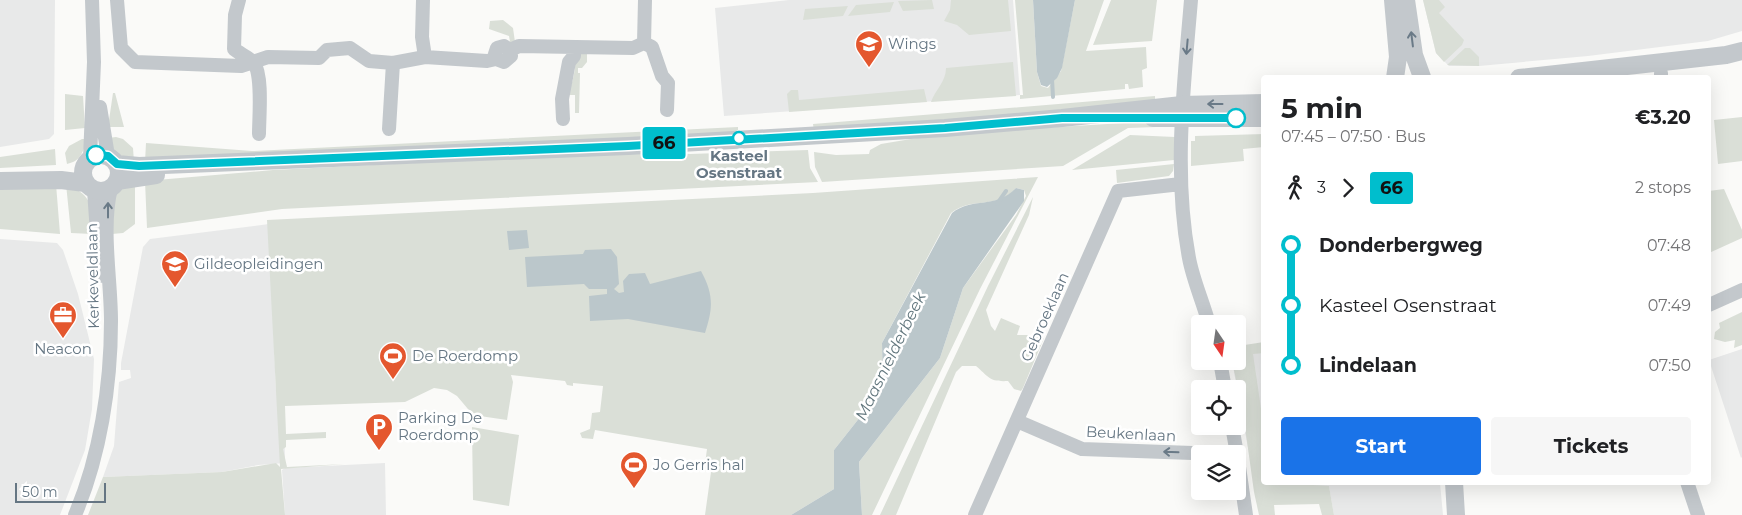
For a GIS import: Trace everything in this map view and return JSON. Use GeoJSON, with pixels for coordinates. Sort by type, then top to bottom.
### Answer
{"type":"FeatureCollection","features":[{"type":"Feature","properties":{"kind":"street"},"geometry":{"type":"LineString","coordinates":[[92,0],[94,62]]}},
{"type":"Feature","properties":{"kind":"street"},"geometry":{"type":"LineString","coordinates":[[117,0],[121,48],[136,62],[241,66],[268,57],[319,58],[327,50],[350,48],[364,60],[394,63],[425,57],[487,61],[496,59],[501,62],[507,61],[511,56],[510,50],[519,46],[633,48],[644,43]]}},
{"type":"Feature","properties":{"kind":"street"},"geometry":{"type":"LineString","coordinates":[[224,66],[234,49],[235,15],[239,0]]}},
{"type":"Feature","properties":{"kind":"street"},"geometry":{"type":"LineString","coordinates":[[423,0],[422,37],[425,57]]}},
{"type":"Feature","properties":{"kind":"street"},"geometry":{"type":"LineString","coordinates":[[644,43],[645,0]]}},
{"type":"Feature","properties":{"kind":"street"},"geometry":{"type":"LineString","coordinates":[[1191,0],[1183,106],[1181,184],[1189,259],[1206,315]]}},
{"type":"Feature","properties":{"kind":"street"},"geometry":{"type":"LineString","coordinates":[[1393,0],[1398,57],[1397,75]]}},
{"type":"Feature","properties":{"kind":"street"},"geometry":{"type":"LineString","coordinates":[[1406,0],[1414,55],[1422,75]]}},
{"type":"Feature","properties":{"kind":"street"},"geometry":{"type":"LineString","coordinates":[[644,43],[652,47],[662,76],[668,83],[667,110]]}},
{"type":"Feature","properties":{"kind":"street"},"geometry":{"type":"LineString","coordinates":[[563,119],[562,99],[569,62],[574,56],[574,47]]}},
{"type":"Feature","properties":{"kind":"street"},"geometry":{"type":"LineString","coordinates":[[234,49],[241,56],[253,62],[258,74],[259,134]]}},
{"type":"Feature","properties":{"kind":"street"},"geometry":{"type":"LineString","coordinates":[[1546,75],[1717,56],[1742,51]]}},
{"type":"Feature","properties":{"kind":"street","name":"Kerkeveldlaan"},"geometry":{"type":"LineString","coordinates":[[75,515],[92,470],[102,421],[111,323],[108,200],[113,172],[94,62]]}},
{"type":"Feature","properties":{"kind":"street","name":"Kerkeveldlaan"},"geometry":{"type":"LineString","coordinates":[[94,62],[88,174],[108,364]]}},
{"type":"Feature","properties":{"kind":"street"},"geometry":{"type":"LineString","coordinates":[[389,129],[394,63]]}},
{"type":"Feature","properties":{"kind":"street"},"geometry":{"type":"LineString","coordinates":[[1661,75],[1742,63]]}},
{"type":"Feature","properties":{"kind":"street"},"geometry":{"type":"LineString","coordinates":[[113,172],[139,166],[298,161],[628,146],[945,128],[1183,106],[1261,104]]}},
{"type":"Feature","properties":{"kind":"street"},"geometry":{"type":"LineString","coordinates":[[1183,106],[1261,118]]}},
{"type":"Feature","properties":{"kind":"street"},"geometry":{"type":"LineString","coordinates":[[0,181],[61,180],[88,174],[102,154],[113,172]]}},
{"type":"Feature","properties":{"kind":"street"},"geometry":{"type":"LineString","coordinates":[[0,172],[61,170],[88,174],[106,191],[113,172]]}},
{"type":"Feature","properties":{"kind":"street","name":"Gebroeklaan"},"geometry":{"type":"LineString","coordinates":[[975,515],[1118,191],[1181,184]]}},
{"type":"Feature","properties":{"kind":"street"},"geometry":{"type":"LineString","coordinates":[[1711,304],[1742,290]]}},
{"type":"Feature","properties":{"kind":"street","name":"Beukenlaan"},"geometry":{"type":"LineString","coordinates":[[1017,420],[1082,449],[1191,453]]}},
{"type":"Feature","properties":{"kind":"street"},"geometry":{"type":"LineString","coordinates":[[1454,485],[1456,515]]}},
{"type":"Feature","properties":{"kind":"street"},"geometry":{"type":"LineString","coordinates":[[1688,485],[1698,515]]}},
{"type":"Feature","properties":{"kind":"street"},"geometry":{"type":"LineString","coordinates":[[1244,500],[1246,515]]}},
{"type":"Feature","properties":{"kind":"shaded area"},"geometry":{"type":"Polygon","coordinates":[[[0,0],[55,0],[54,134],[49,139],[0,147],[0,0]]]}},
{"type":"Feature","properties":{"kind":"shaded area","name":"Wings"},"geometry":{"type":"Polygon","coordinates":[[[789,0],[1013,0],[1020,95],[724,116],[715,8],[789,0]]]}},
{"type":"Feature","properties":{"kind":"shaded area"},"geometry":{"type":"Polygon","coordinates":[[[932,0],[934,9],[903,11],[898,1],[932,0]]]}},
{"type":"Feature","properties":{"kind":"shaded area"},"geometry":{"type":"Polygon","coordinates":[[[951,0],[1008,0],[1011,31],[969,35],[957,25],[944,21],[950,10],[951,0]]]}},
{"type":"Feature","properties":{"kind":"shaded area"},"geometry":{"type":"Polygon","coordinates":[[[1015,0],[1033,0],[1037,72],[1041,86],[1048,88],[1061,71],[1075,0],[1104,0],[1086,51],[1146,47],[1147,68],[1142,70],[1143,87],[1129,89],[1128,84],[1125,84],[1125,89],[1020,99],[1020,95],[1023,95],[1015,0]]]}},
{"type":"Feature","properties":{"kind":"shaded area"},"geometry":{"type":"Polygon","coordinates":[[[1111,0],[1157,0],[1152,41],[1093,45],[1111,0]]]}},
{"type":"Feature","properties":{"kind":"shaded area"},"geometry":{"type":"Polygon","coordinates":[[[1423,0],[1742,0],[1742,31],[1708,41],[1588,56],[1479,66],[1449,66],[1436,53],[1423,0]]]}},
{"type":"Feature","properties":{"kind":"shaded area"},"geometry":{"type":"Polygon","coordinates":[[[1423,0],[1439,0],[1445,7],[1439,13],[1464,40],[1462,45],[1444,62],[1436,53],[1423,0]]]}},
{"type":"Feature","properties":{"kind":"shaded area"},"geometry":{"type":"Polygon","coordinates":[[[894,2],[890,12],[848,16],[856,5],[894,2]]]}},
{"type":"Feature","properties":{"kind":"shaded area"},"geometry":{"type":"Polygon","coordinates":[[[848,6],[843,16],[803,20],[805,9],[848,6]]]}},
{"type":"Feature","properties":{"kind":"shaded area"},"geometry":{"type":"Polygon","coordinates":[[[503,20],[513,28],[515,42],[510,42],[509,36],[489,29],[490,21],[503,20]]]}},
{"type":"Feature","properties":{"kind":"shaded area"},"geometry":{"type":"Polygon","coordinates":[[[1465,48],[1470,48],[1479,57],[1479,66],[1447,65],[1465,48]]]}},
{"type":"Feature","properties":{"kind":"shaded area"},"geometry":{"type":"Polygon","coordinates":[[[583,51],[587,54],[587,62],[582,68],[578,68],[578,73],[580,73],[579,113],[575,113],[575,95],[568,95],[575,71],[575,67],[572,64],[583,51]]]}},
{"type":"Feature","properties":{"kind":"shaded area"},"geometry":{"type":"Polygon","coordinates":[[[1013,62],[1016,96],[931,102],[944,78],[946,68],[1013,62]]]}},
{"type":"Feature","properties":{"kind":"shaded area"},"geometry":{"type":"Polygon","coordinates":[[[924,89],[927,102],[789,112],[787,94],[791,90],[798,90],[799,100],[924,89]]]}},
{"type":"Feature","properties":{"kind":"shaded area"},"geometry":{"type":"Polygon","coordinates":[[[113,93],[115,93],[124,127],[108,127],[113,93]]]}},
{"type":"Feature","properties":{"kind":"shaded area"},"geometry":{"type":"Polygon","coordinates":[[[65,94],[83,96],[85,128],[65,130],[65,94]]]}},
{"type":"Feature","properties":{"kind":"shaded area"},"geometry":{"type":"Polygon","coordinates":[[[1155,96],[1155,103],[814,131],[813,124],[1155,96]]]}},
{"type":"Feature","properties":{"kind":"shaded area"},"geometry":{"type":"Polygon","coordinates":[[[1742,117],[1742,161],[1718,164],[1714,120],[1742,117]]]}},
{"type":"Feature","properties":{"kind":"shaded area"},"geometry":{"type":"Polygon","coordinates":[[[1157,121],[1156,127],[1128,128],[1063,166],[822,182],[815,167],[814,152],[836,155],[869,154],[870,150],[881,144],[941,134],[1157,121]]]}},
{"type":"Feature","properties":{"kind":"shaded area"},"geometry":{"type":"Polygon","coordinates":[[[738,127],[738,130],[728,135],[145,162],[146,143],[252,151],[738,127]]]}},
{"type":"Feature","properties":{"kind":"shaded area"},"geometry":{"type":"Polygon","coordinates":[[[1261,134],[1261,147],[1243,149],[1244,161],[1191,166],[1191,141],[1195,141],[1195,136],[1261,134]]]}},
{"type":"Feature","properties":{"kind":"shaded area"},"geometry":{"type":"Polygon","coordinates":[[[1130,135],[1175,137],[1174,160],[1072,170],[1130,135]]]}},
{"type":"Feature","properties":{"kind":"shaded area"},"geometry":{"type":"Polygon","coordinates":[[[116,137],[123,139],[133,148],[134,162],[114,151],[108,138],[116,137]]]}},
{"type":"Feature","properties":{"kind":"shaded area"},"geometry":{"type":"Polygon","coordinates":[[[82,139],[87,139],[81,155],[72,163],[67,164],[65,153],[69,146],[82,139]]]}},
{"type":"Feature","properties":{"kind":"shaded area"},"geometry":{"type":"Polygon","coordinates":[[[55,149],[56,165],[0,168],[0,157],[55,149]]]}},
{"type":"Feature","properties":{"kind":"shaded area"},"geometry":{"type":"Polygon","coordinates":[[[808,150],[810,168],[818,182],[282,209],[147,228],[145,181],[273,170],[635,152],[690,154],[808,150]]]}},
{"type":"Feature","properties":{"kind":"shaded area"},"geometry":{"type":"Polygon","coordinates":[[[1174,164],[1173,171],[1169,176],[1117,183],[1116,170],[1174,164]]]}},
{"type":"Feature","properties":{"kind":"shaded area"},"geometry":{"type":"Polygon","coordinates":[[[1038,177],[980,289],[872,515],[862,515],[859,462],[940,358],[963,288],[1016,215],[1026,196],[1024,190],[1016,188],[1009,195],[1001,199],[967,205],[951,213],[882,343],[883,388],[834,450],[834,489],[791,515],[705,515],[711,472],[704,471],[707,449],[595,430],[593,439],[582,438],[580,433],[590,429],[592,413],[600,412],[603,386],[573,383],[573,386],[567,385],[565,381],[511,375],[513,382],[507,420],[473,415],[457,396],[447,390],[434,388],[405,402],[285,406],[286,434],[326,432],[326,438],[286,440],[286,447],[283,449],[287,467],[345,464],[281,469],[285,515],[88,515],[103,477],[222,472],[276,463],[280,467],[267,220],[813,193],[1038,177]]]}},
{"type":"Feature","properties":{"kind":"shaded area"},"geometry":{"type":"Polygon","coordinates":[[[135,181],[135,224],[123,233],[112,234],[113,202],[119,188],[135,181]]]}},
{"type":"Feature","properties":{"kind":"shaded area"},"geometry":{"type":"Polygon","coordinates":[[[56,184],[60,234],[0,229],[0,185],[56,184]]]}},
{"type":"Feature","properties":{"kind":"shaded area"},"geometry":{"type":"Polygon","coordinates":[[[66,184],[82,193],[89,203],[92,234],[71,233],[66,184]]]}},
{"type":"Feature","properties":{"kind":"shaded area"},"geometry":{"type":"Polygon","coordinates":[[[1724,189],[1742,230],[1742,238],[1711,252],[1711,191],[1724,189]]]}},
{"type":"Feature","properties":{"kind":"shaded area"},"geometry":{"type":"Polygon","coordinates":[[[1033,197],[1029,215],[986,310],[991,326],[995,331],[1001,318],[1020,326],[1017,335],[1031,335],[1044,338],[1023,388],[1021,391],[1014,389],[1008,381],[993,380],[976,366],[962,366],[956,372],[896,515],[880,515],[988,286],[1033,197]]]}},
{"type":"Feature","properties":{"kind":"shaded area"},"geometry":{"type":"Polygon","coordinates":[[[269,224],[276,391],[284,406],[285,463],[258,465],[222,472],[103,477],[114,446],[119,382],[131,378],[130,370],[121,370],[121,363],[143,247],[150,239],[269,224]]]}},
{"type":"Feature","properties":{"kind":"shaded area"},"geometry":{"type":"Polygon","coordinates":[[[0,239],[57,243],[63,250],[78,294],[94,359],[92,409],[85,450],[60,515],[0,515],[0,239]]]}},
{"type":"Feature","properties":{"kind":"shaded area"},"geometry":{"type":"Polygon","coordinates":[[[1742,312],[1742,345],[1734,348],[1735,340],[1725,342],[1714,339],[1715,332],[1720,328],[1719,323],[1742,312]]]}},
{"type":"Feature","properties":{"kind":"shaded area"},"geometry":{"type":"Polygon","coordinates":[[[1261,342],[1261,353],[1253,354],[1261,409],[1261,485],[1329,486],[1334,515],[1322,515],[1319,504],[1274,505],[1275,515],[1259,515],[1246,434],[1246,380],[1236,380],[1234,370],[1246,370],[1246,345],[1261,342]]]}},
{"type":"Feature","properties":{"kind":"shaded area"},"geometry":{"type":"Polygon","coordinates":[[[1742,349],[1741,458],[1711,366],[1711,359],[1742,349]]]}},
{"type":"Feature","properties":{"kind":"shaded area"},"geometry":{"type":"Polygon","coordinates":[[[1261,350],[1261,485],[1440,485],[1443,515],[1334,515],[1329,487],[1258,502],[1246,435],[1246,380],[1236,380],[1234,370],[1246,370],[1246,351],[1261,350]]]}},
{"type":"Feature","properties":{"kind":"shaded area"},"geometry":{"type":"Polygon","coordinates":[[[472,427],[519,435],[509,506],[473,500],[472,427]]]}},
{"type":"Feature","properties":{"kind":"shaded area"},"geometry":{"type":"Polygon","coordinates":[[[385,463],[386,515],[285,515],[282,470],[285,468],[385,463]]]}},
{"type":"Feature","properties":{"kind":"water"},"geometry":{"type":"Polygon","coordinates":[[[1033,0],[1075,0],[1062,68],[1057,78],[1047,87],[1041,85],[1037,72],[1033,0]]]}},
{"type":"Feature","properties":{"kind":"water"},"geometry":{"type":"Polygon","coordinates":[[[1016,188],[1024,190],[1024,201],[963,288],[940,358],[859,462],[862,515],[791,515],[834,489],[834,450],[883,388],[882,343],[952,213],[968,205],[1000,199],[1016,188]]]}},
{"type":"Feature","properties":{"kind":"water"},"geometry":{"type":"Polygon","coordinates":[[[527,230],[529,248],[509,250],[507,231],[527,230]]]}},
{"type":"Feature","properties":{"kind":"water"},"geometry":{"type":"Polygon","coordinates":[[[611,249],[617,257],[619,284],[614,289],[619,293],[624,292],[623,281],[629,274],[645,273],[650,284],[701,271],[708,287],[711,302],[710,316],[705,333],[628,319],[590,321],[589,296],[607,294],[607,289],[589,289],[584,284],[527,287],[525,257],[583,254],[585,250],[611,249]]]}},
{"type":"Feature","properties":{"kind":"waterway","name":"Maasnielderbeek"},"geometry":{"type":"LineString","coordinates":[[1052,79],[1053,97]]}},
{"type":"Feature","properties":{"kind":"waterway","name":"Maasnielderbeek"},"geometry":{"type":"LineString","coordinates":[[997,204],[1006,191]]}},
{"type":"Feature","properties":{"kind":"bus line","name":"66"},"geometry":{"type":"LineString","coordinates":[[96,155],[108,156],[117,164],[139,166],[217,162],[298,161],[628,146],[739,138],[945,128],[1062,118],[1236,118]]}},
{"type":"Feature","properties":{"kind":"place","name":"Wings"},"geometry":{"type":"Point","coordinates":[869,68]}},
{"type":"Feature","properties":{"kind":"place","name":"Kasteel Osenstraat"},"geometry":{"type":"Point","coordinates":[739,138]}},
{"type":"Feature","properties":{"kind":"place","name":"Gildeopleidingen"},"geometry":{"type":"Point","coordinates":[175,288]}},
{"type":"Feature","properties":{"kind":"place","name":"Neacon"},"geometry":{"type":"Point","coordinates":[63,339]}},
{"type":"Feature","properties":{"kind":"place","name":"De Roerdomp"},"geometry":{"type":"Point","coordinates":[393,380]}},
{"type":"Feature","properties":{"kind":"place","name":"Parking De Roerdomp"},"geometry":{"type":"Point","coordinates":[379,451]}},
{"type":"Feature","properties":{"kind":"place","name":"Jo Gerris hal"},"geometry":{"type":"Point","coordinates":[634,489]}}]}
